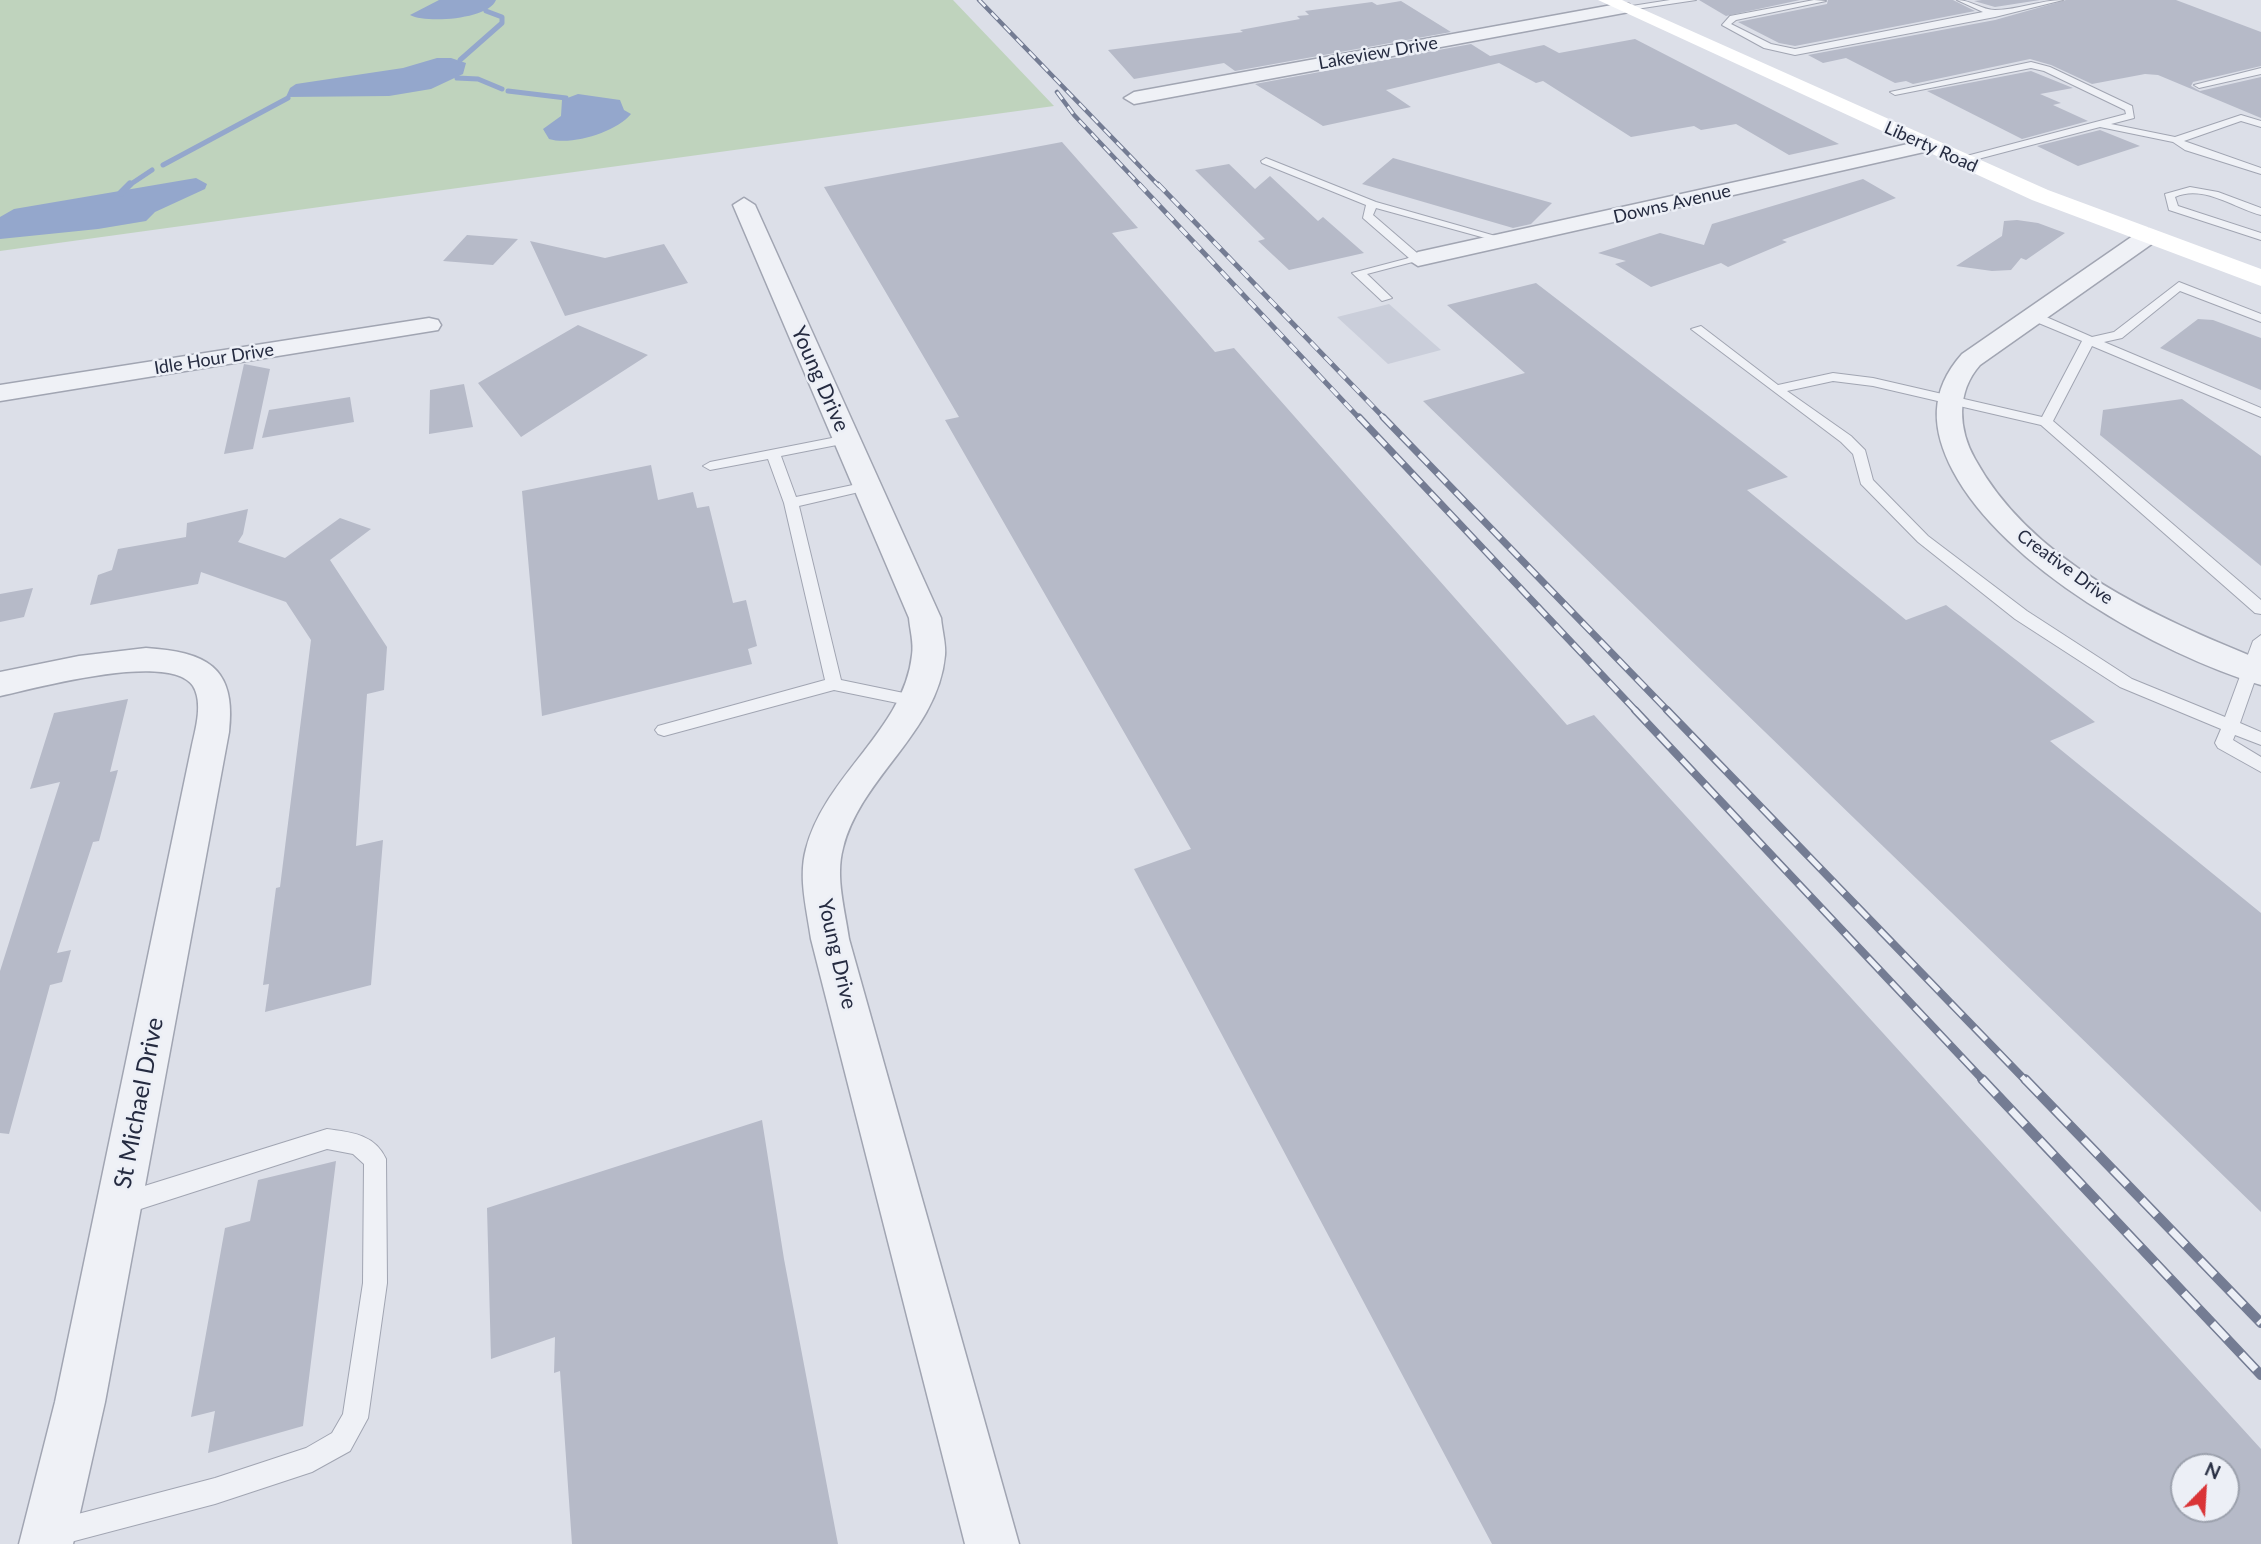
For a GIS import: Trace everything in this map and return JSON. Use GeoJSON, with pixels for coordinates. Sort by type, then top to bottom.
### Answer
{"type":"FeatureCollection","features":[{"type":"Feature","properties":{"kind":"main road","name":"Liberty Road"},"geometry":{"type":"LineString","coordinates":[[1615,4],[1959,161],[2261,278]]}},
{"type":"Feature","properties":{"kind":"street","name":"Lakeview Drive"},"geometry":{"type":"LineString","coordinates":[[1134,98],[1615,4]]}},
{"type":"Feature","properties":{"kind":"street","name":"Downs Avenue"},"geometry":{"type":"LineString","coordinates":[[1418,259],[1926,146]]}},
{"type":"Feature","properties":{"kind":"street","name":"Young Drive"},"geometry":{"type":"LineString","coordinates":[[744,205],[925,618],[930,637],[930,663],[917,701],[840,812],[824,848],[822,886],[830,939],[992,1544]]}},
{"type":"Feature","properties":{"kind":"street","name":"Creative Drive"},"geometry":{"type":"LineString","coordinates":[[2148,236],[1970,360],[1957,378],[1950,399],[1951,437],[1961,463],[2001,519],[2036,550],[2085,586],[2140,619],[2257,671]]}},
{"type":"Feature","properties":{"kind":"street","name":"Idle Hour Drive"},"geometry":{"type":"LineString","coordinates":[[0,393],[429,324]]}},
{"type":"Feature","properties":{"kind":"street","name":"St Michael Drive"},"geometry":{"type":"LineString","coordinates":[[0,684],[151,659],[170,659],[194,666],[207,678],[211,687],[212,722],[79,1402],[47,1540]]}},
{"type":"Feature","properties":{"kind":"lane"},"geometry":{"type":"LineString","coordinates":[[1615,4],[1692,0]]}},
{"type":"Feature","properties":{"kind":"lane"},"geometry":{"type":"LineString","coordinates":[[1823,0],[1733,18],[1726,24],[1759,43],[1782,52],[1795,52],[2059,0]]}},
{"type":"Feature","properties":{"kind":"lane"},"geometry":{"type":"LineString","coordinates":[[1961,0],[1995,14]]}},
{"type":"Feature","properties":{"kind":"lane"},"geometry":{"type":"LineString","coordinates":[[1895,92],[2031,65],[2048,69],[2129,108],[2131,116],[1959,161]]}},
{"type":"Feature","properties":{"kind":"lane"},"geometry":{"type":"LineString","coordinates":[[2199,85],[2261,71]]}},
{"type":"Feature","properties":{"kind":"lane"},"geometry":{"type":"LineString","coordinates":[[2176,141],[2241,117],[2261,124]]}},
{"type":"Feature","properties":{"kind":"lane"},"geometry":{"type":"LineString","coordinates":[[2100,125],[2176,141],[2189,148],[2261,171]]}},
{"type":"Feature","properties":{"kind":"lane"},"geometry":{"type":"LineString","coordinates":[[1266,161],[1372,204],[1507,241]]}},
{"type":"Feature","properties":{"kind":"lane"},"geometry":{"type":"LineString","coordinates":[[2261,212],[2196,190],[2179,189],[2169,196],[2173,208],[2261,237]]}},
{"type":"Feature","properties":{"kind":"lane"},"geometry":{"type":"LineString","coordinates":[[1372,204],[1367,216],[1418,259]]}},
{"type":"Feature","properties":{"kind":"lane"},"geometry":{"type":"LineString","coordinates":[[1386,298],[1358,273],[1418,259]]}},
{"type":"Feature","properties":{"kind":"lane"},"geometry":{"type":"LineString","coordinates":[[2088,341],[2118,335],[2179,286],[2261,318]]}},
{"type":"Feature","properties":{"kind":"lane"},"geometry":{"type":"LineString","coordinates":[[2033,316],[2261,413]]}},
{"type":"Feature","properties":{"kind":"lane"},"geometry":{"type":"LineString","coordinates":[[1697,329],[1846,439],[1860,453],[1866,481],[1923,539],[2021,615],[2126,683],[2261,739]]}},
{"type":"Feature","properties":{"kind":"lane"},"geometry":{"type":"LineString","coordinates":[[2046,422],[2088,341]]}},
{"type":"Feature","properties":{"kind":"lane"},"geometry":{"type":"LineString","coordinates":[[1776,389],[1833,377],[1873,382],[2046,422],[2261,609]]}},
{"type":"Feature","properties":{"kind":"lane"},"geometry":{"type":"LineString","coordinates":[[710,466],[846,439]]}},
{"type":"Feature","properties":{"kind":"lane"},"geometry":{"type":"LineString","coordinates":[[773,453],[791,503],[834,684]]}},
{"type":"Feature","properties":{"kind":"lane"},"geometry":{"type":"LineString","coordinates":[[791,503],[867,486]]}},
{"type":"Feature","properties":{"kind":"lane"},"geometry":{"type":"LineString","coordinates":[[2261,641],[2257,671],[2224,743],[2261,765]]}},
{"type":"Feature","properties":{"kind":"lane"},"geometry":{"type":"LineString","coordinates":[[664,730],[834,684],[917,701]]}},
{"type":"Feature","properties":{"kind":"lane"},"geometry":{"type":"LineString","coordinates":[[47,1540],[215,1491],[312,1459],[341,1442],[355,1418],[374,1283],[374,1159],[358,1144],[327,1139],[118,1205]]}},
{"type":"Feature","properties":{"kind":"shaded area"},"geometry":{"type":"Polygon","coordinates":[[[1389,304],[1441,350],[1388,364],[1337,317],[1389,304]]]}},
{"type":"Feature","properties":{"kind":"green space"},"geometry":{"type":"Polygon","coordinates":[[[0,0],[953,0],[1054,106],[0,251],[0,0]]]}},
{"type":"Feature","properties":{"kind":"water"},"geometry":{"type":"Polygon","coordinates":[[[439,0],[496,0],[482,12],[457,18],[430,19],[410,15],[439,0]]]}},
{"type":"Feature","properties":{"kind":"water"},"geometry":{"type":"Polygon","coordinates":[[[437,58],[451,58],[466,63],[463,74],[431,89],[389,96],[286,97],[290,88],[296,84],[403,68],[437,58]]]}},
{"type":"Feature","properties":{"kind":"water"},"geometry":{"type":"Polygon","coordinates":[[[578,94],[620,100],[624,110],[631,114],[605,132],[593,136],[569,141],[549,139],[543,129],[561,116],[562,100],[578,94]]]}},
{"type":"Feature","properties":{"kind":"water"},"geometry":{"type":"Polygon","coordinates":[[[196,178],[207,184],[205,189],[155,212],[146,221],[0,239],[0,217],[14,209],[196,178]]]}},
{"type":"Feature","properties":{"kind":"building"},"geometry":{"type":"Polygon","coordinates":[[[1699,0],[1800,0],[1726,16],[1699,0]]]}},
{"type":"Feature","properties":{"kind":"building"},"geometry":{"type":"Polygon","coordinates":[[[1828,0],[1953,0],[1975,11],[1795,46],[1779,43],[1738,22],[1827,4],[1828,0]]]}},
{"type":"Feature","properties":{"kind":"building"},"geometry":{"type":"Polygon","coordinates":[[[2040,0],[1995,7],[1974,1],[2040,0]]]}},
{"type":"Feature","properties":{"kind":"building"},"geometry":{"type":"Polygon","coordinates":[[[2066,0],[2176,0],[2261,32],[2261,66],[2193,82],[2191,86],[2200,91],[2261,77],[2261,118],[2158,75],[2145,74],[2092,84],[2051,65],[2030,59],[1913,84],[1906,81],[1895,83],[1846,58],[1823,63],[1808,55],[1995,20],[2066,0]]]}},
{"type":"Feature","properties":{"kind":"building"},"geometry":{"type":"Polygon","coordinates":[[[1401,1],[1451,32],[1235,71],[1224,63],[1134,79],[1108,50],[1243,32],[1240,30],[1300,19],[1297,16],[1309,15],[1305,11],[1401,1]]]}},
{"type":"Feature","properties":{"kind":"building"},"geometry":{"type":"Polygon","coordinates":[[[1635,39],[1839,144],[1789,155],[1736,124],[1701,130],[1694,126],[1631,137],[1543,81],[1536,83],[1499,63],[1386,90],[1411,107],[1323,126],[1255,84],[1471,44],[1490,56],[1544,45],[1559,53],[1635,39]]]}},
{"type":"Feature","properties":{"kind":"building"},"geometry":{"type":"Polygon","coordinates":[[[2031,71],[2073,88],[2040,94],[2061,103],[2053,105],[2088,121],[2022,139],[1927,91],[2031,71]]]}},
{"type":"Feature","properties":{"kind":"building"},"geometry":{"type":"Polygon","coordinates":[[[2100,130],[2140,146],[2078,166],[2037,146],[2100,130]]]}},
{"type":"Feature","properties":{"kind":"building"},"geometry":{"type":"Polygon","coordinates":[[[1062,142],[1138,228],[1112,233],[1215,352],[1234,348],[1567,725],[1594,715],[2261,1449],[2261,1544],[1492,1544],[1134,869],[1191,849],[945,420],[959,417],[824,187],[1062,142]]]}},
{"type":"Feature","properties":{"kind":"building"},"geometry":{"type":"Polygon","coordinates":[[[1393,158],[1552,203],[1531,224],[1513,228],[1362,184],[1393,158]]]}},
{"type":"Feature","properties":{"kind":"building"},"geometry":{"type":"Polygon","coordinates":[[[1229,164],[1255,189],[1270,176],[1318,221],[1323,217],[1364,253],[1289,270],[1258,241],[1265,239],[1195,170],[1229,164]]]}},
{"type":"Feature","properties":{"kind":"building"},"geometry":{"type":"Polygon","coordinates":[[[1863,179],[1896,198],[1782,240],[1787,242],[1728,267],[1721,263],[1651,287],[1615,264],[1626,261],[1598,253],[1660,233],[1704,245],[1712,224],[1863,179]]]}},
{"type":"Feature","properties":{"kind":"building"},"geometry":{"type":"Polygon","coordinates":[[[2004,221],[2038,223],[2065,233],[2026,260],[2021,258],[2011,270],[1992,271],[1956,266],[2002,236],[2004,221]]]}},
{"type":"Feature","properties":{"kind":"building"},"geometry":{"type":"Polygon","coordinates":[[[467,235],[518,239],[493,265],[443,261],[467,235]]]}},
{"type":"Feature","properties":{"kind":"building"},"geometry":{"type":"Polygon","coordinates":[[[530,241],[605,258],[664,244],[688,283],[565,316],[530,241]]]}},
{"type":"Feature","properties":{"kind":"building"},"geometry":{"type":"Polygon","coordinates":[[[1536,283],[1788,477],[1747,490],[1906,620],[1946,605],[2095,722],[2050,741],[2261,913],[2261,1212],[1423,401],[1525,373],[1447,305],[1536,283]]]}},
{"type":"Feature","properties":{"kind":"building"},"geometry":{"type":"Polygon","coordinates":[[[2198,319],[2213,320],[2261,338],[2261,390],[2160,348],[2198,319]]]}},
{"type":"Feature","properties":{"kind":"building"},"geometry":{"type":"Polygon","coordinates":[[[578,325],[648,355],[521,437],[478,383],[578,325]]]}},
{"type":"Feature","properties":{"kind":"building"},"geometry":{"type":"Polygon","coordinates":[[[244,364],[270,369],[253,449],[224,454],[244,364]]]}},
{"type":"Feature","properties":{"kind":"building"},"geometry":{"type":"Polygon","coordinates":[[[464,384],[473,427],[429,434],[430,390],[464,384]]]}},
{"type":"Feature","properties":{"kind":"building"},"geometry":{"type":"Polygon","coordinates":[[[350,397],[354,422],[262,438],[269,410],[350,397]]]}},
{"type":"Feature","properties":{"kind":"building"},"geometry":{"type":"Polygon","coordinates":[[[2182,399],[2261,456],[2261,566],[2100,435],[2103,410],[2182,399]]]}},
{"type":"Feature","properties":{"kind":"building"},"geometry":{"type":"Polygon","coordinates":[[[651,465],[658,500],[693,492],[697,508],[709,506],[733,603],[746,600],[757,646],[748,649],[752,664],[542,716],[522,491],[651,465]]]}},
{"type":"Feature","properties":{"kind":"building"},"geometry":{"type":"Polygon","coordinates":[[[248,509],[243,534],[238,542],[285,558],[340,518],[371,529],[330,560],[387,647],[384,690],[367,694],[356,846],[383,840],[371,985],[265,1012],[269,984],[263,985],[276,888],[280,887],[311,640],[286,602],[201,572],[198,584],[90,605],[98,575],[112,570],[118,549],[186,537],[187,523],[248,509]]]}},
{"type":"Feature","properties":{"kind":"building"},"geometry":{"type":"Polygon","coordinates":[[[33,588],[24,617],[0,622],[0,594],[33,588]]]}},
{"type":"Feature","properties":{"kind":"building"},"geometry":{"type":"Polygon","coordinates":[[[128,699],[110,772],[118,770],[99,841],[93,842],[57,953],[71,950],[62,982],[50,985],[9,1134],[0,1133],[0,971],[60,782],[30,789],[54,713],[128,699]]]}},
{"type":"Feature","properties":{"kind":"building"},"geometry":{"type":"Polygon","coordinates":[[[762,1120],[784,1259],[838,1544],[572,1544],[560,1371],[554,1373],[555,1337],[491,1359],[487,1208],[762,1120]]]}},
{"type":"Feature","properties":{"kind":"building"},"geometry":{"type":"Polygon","coordinates":[[[336,1161],[303,1426],[208,1453],[215,1411],[191,1417],[225,1228],[250,1221],[258,1180],[336,1161]]]}},
{"type":"Feature","properties":{"kind":"waterway"},"geometry":{"type":"LineString","coordinates":[[460,60],[502,23],[502,17],[486,11]]}},
{"type":"Feature","properties":{"kind":"waterway"},"geometry":{"type":"LineString","coordinates":[[457,78],[478,79],[502,89]]}},
{"type":"Feature","properties":{"kind":"waterway"},"geometry":{"type":"LineString","coordinates":[[508,91],[566,98]]}},
{"type":"Feature","properties":{"kind":"waterway"},"geometry":{"type":"LineString","coordinates":[[163,165],[288,98]]}},
{"type":"Feature","properties":{"kind":"waterway"},"geometry":{"type":"LineString","coordinates":[[128,186],[152,170]]}},
{"type":"Feature","properties":{"kind":"waterway"},"geometry":{"type":"LineString","coordinates":[[121,193],[128,186]]}},
{"type":"Feature","properties":{"kind":"railway"},"geometry":{"type":"LineString","coordinates":[[979,0],[1159,186]]}},
{"type":"Feature","properties":{"kind":"railway"},"geometry":{"type":"LineString","coordinates":[[1057,92],[1074,115],[1141,186]]}},
{"type":"Feature","properties":{"kind":"railway"},"geometry":{"type":"LineString","coordinates":[[1139,184],[1360,419]]}},
{"type":"Feature","properties":{"kind":"railway"},"geometry":{"type":"LineString","coordinates":[[1158,184],[1385,419]]}},
{"type":"Feature","properties":{"kind":"railway"},"geometry":{"type":"LineString","coordinates":[[1359,417],[1637,712]]}},
{"type":"Feature","properties":{"kind":"railway"},"geometry":{"type":"LineString","coordinates":[[1383,417],[1669,712]]}},
{"type":"Feature","properties":{"kind":"railway"},"geometry":{"type":"LineString","coordinates":[[1635,710],[1984,1081]]}},
{"type":"Feature","properties":{"kind":"railway"},"geometry":{"type":"LineString","coordinates":[[1667,710],[2026,1081]]}},
{"type":"Feature","properties":{"kind":"railway"},"geometry":{"type":"LineString","coordinates":[[1982,1079],[2261,1375]]}},
{"type":"Feature","properties":{"kind":"railway"},"geometry":{"type":"LineString","coordinates":[[2025,1079],[2261,1323]]}}]}
